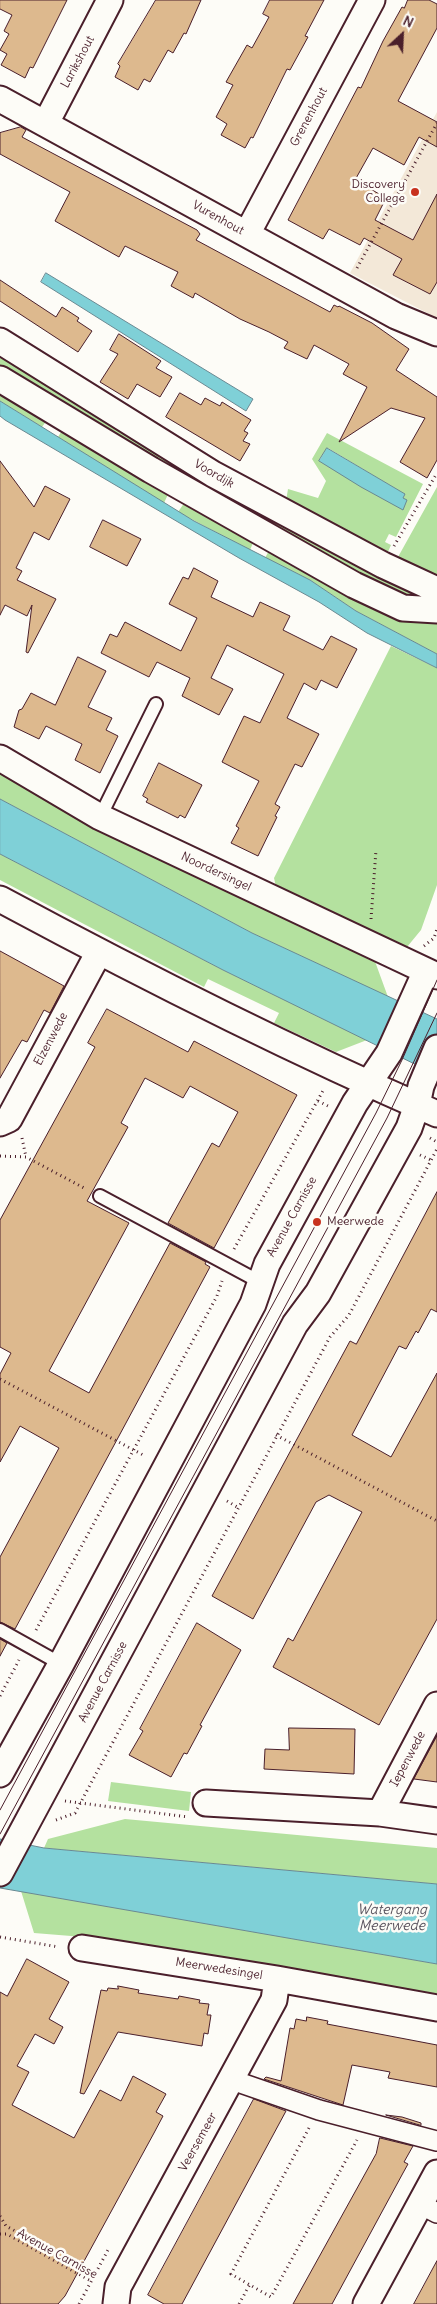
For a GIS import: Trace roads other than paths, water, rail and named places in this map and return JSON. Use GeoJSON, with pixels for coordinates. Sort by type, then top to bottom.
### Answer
{"type":"FeatureCollection","features":[{"type":"Feature","properties":{"kind":"street","name":"Larikshout"},"geometry":{"type":"LineString","coordinates":[[46,123],[110,0]]}},
{"type":"Feature","properties":{"kind":"street","name":"Grenenhout"},"geometry":{"type":"LineString","coordinates":[[247,234],[372,0]]}},
{"type":"Feature","properties":{"kind":"street","name":"Vurenhout"},"geometry":{"type":"LineString","coordinates":[[0,99],[396,316],[437,333]]}},
{"type":"Feature","properties":{"kind":"street","name":"Voordijk"},"geometry":{"type":"LineString","coordinates":[[0,341],[213,474],[383,565],[437,590]]}},
{"type":"Feature","properties":{"kind":"street"},"geometry":{"type":"LineString","coordinates":[[0,379],[151,470],[354,585],[403,608],[437,610]]}},
{"type":"Feature","properties":{"kind":"street","name":"Noordersingel"},"geometry":{"type":"LineString","coordinates":[[0,758],[100,816],[432,973]]}},
{"type":"Feature","properties":{"kind":"street"},"geometry":{"type":"LineString","coordinates":[[0,899],[98,952],[341,1072],[427,1110]]}},
{"type":"Feature","properties":{"kind":"street","name":"Elzenwede"},"geometry":{"type":"LineString","coordinates":[[0,1123],[9,1119],[98,952]]}},
{"type":"Feature","properties":{"kind":"street","name":"Avenue Carnisse"},"geometry":{"type":"LineString","coordinates":[[0,1774],[61,1664],[253,1304],[267,1264],[347,1116],[367,1083],[390,1054],[411,1005],[432,973]]}},
{"type":"Feature","properties":{"kind":"street","name":"Avenue Carnisse"},"geometry":{"type":"LineString","coordinates":[[0,1873],[295,1324],[318,1293],[400,1144],[427,1110],[421,1086],[437,1048]]}},
{"type":"Feature","properties":{"kind":"street","name":"Iepenwede"},"geometry":{"type":"LineString","coordinates":[[380,1813],[437,1705]]}},
{"type":"Feature","properties":{"kind":"street"},"geometry":{"type":"LineString","coordinates":[[206,1804],[380,1813],[437,1821]]}},
{"type":"Feature","properties":{"kind":"street","name":"Meerwedesingel"},"geometry":{"type":"LineString","coordinates":[[82,1948],[277,1979],[437,2008]]}},
{"type":"Feature","properties":{"kind":"street","name":"Veersemeer"},"geometry":{"type":"LineString","coordinates":[[117,2296],[274,2000],[277,1979]]}},
{"type":"Feature","properties":{"kind":"street"},"geometry":{"type":"LineString","coordinates":[[232,2080],[319,2110],[437,2141]]}},
{"type":"Feature","properties":{"kind":"street"},"geometry":{"type":"LineString","coordinates":[[366,2304],[428,2209],[437,2173]]}},
{"type":"Feature","properties":{"kind":"lane"},"geometry":{"type":"LineString","coordinates":[[100,816],[156,704]]}},
{"type":"Feature","properties":{"kind":"lane"},"geometry":{"type":"LineString","coordinates":[[100,1196],[260,1282]]}},
{"type":"Feature","properties":{"kind":"lane"},"geometry":{"type":"LineString","coordinates":[[0,1630],[61,1664]]}},
{"type":"Feature","properties":{"kind":"water"},"geometry":{"type":"Polygon","coordinates":[[[46,273],[253,399],[246,411],[41,282],[46,273]]]}},
{"type":"Feature","properties":{"kind":"water"},"geometry":{"type":"Polygon","coordinates":[[[0,401],[194,521],[310,580],[356,611],[437,654],[437,668],[367,633],[319,602],[239,558],[5,420],[0,416],[0,401]]]}},
{"type":"Feature","properties":{"kind":"water"},"geometry":{"type":"Polygon","coordinates":[[[327,448],[405,494],[403,498],[407,500],[403,510],[319,461],[327,448]]]}},
{"type":"Feature","properties":{"kind":"water"},"geometry":{"type":"Polygon","coordinates":[[[0,799],[252,933],[437,1019],[437,1075],[223,970],[0,854],[0,799]]]}},
{"type":"Feature","properties":{"kind":"water","name":"Watergang Meerwede"},"geometry":{"type":"Polygon","coordinates":[[[0,1839],[44,1848],[437,1884],[437,1964],[0,1888],[0,1839]]]}},
{"type":"Feature","properties":{"kind":"tram line"},"geometry":{"type":"LineString","coordinates":[[0,1810],[376,1113],[402,1060],[437,980]]}},
{"type":"Feature","properties":{"kind":"tram line"},"geometry":{"type":"LineString","coordinates":[[0,1834],[387,1118],[437,1013]]}},
{"type":"Feature","properties":{"kind":"place","name":"Discovery College"},"geometry":{"type":"Point","coordinates":[415,192]}},
{"type":"Feature","properties":{"kind":"place","name":"Meerwede"},"geometry":{"type":"Point","coordinates":[317,1222]}}]}
